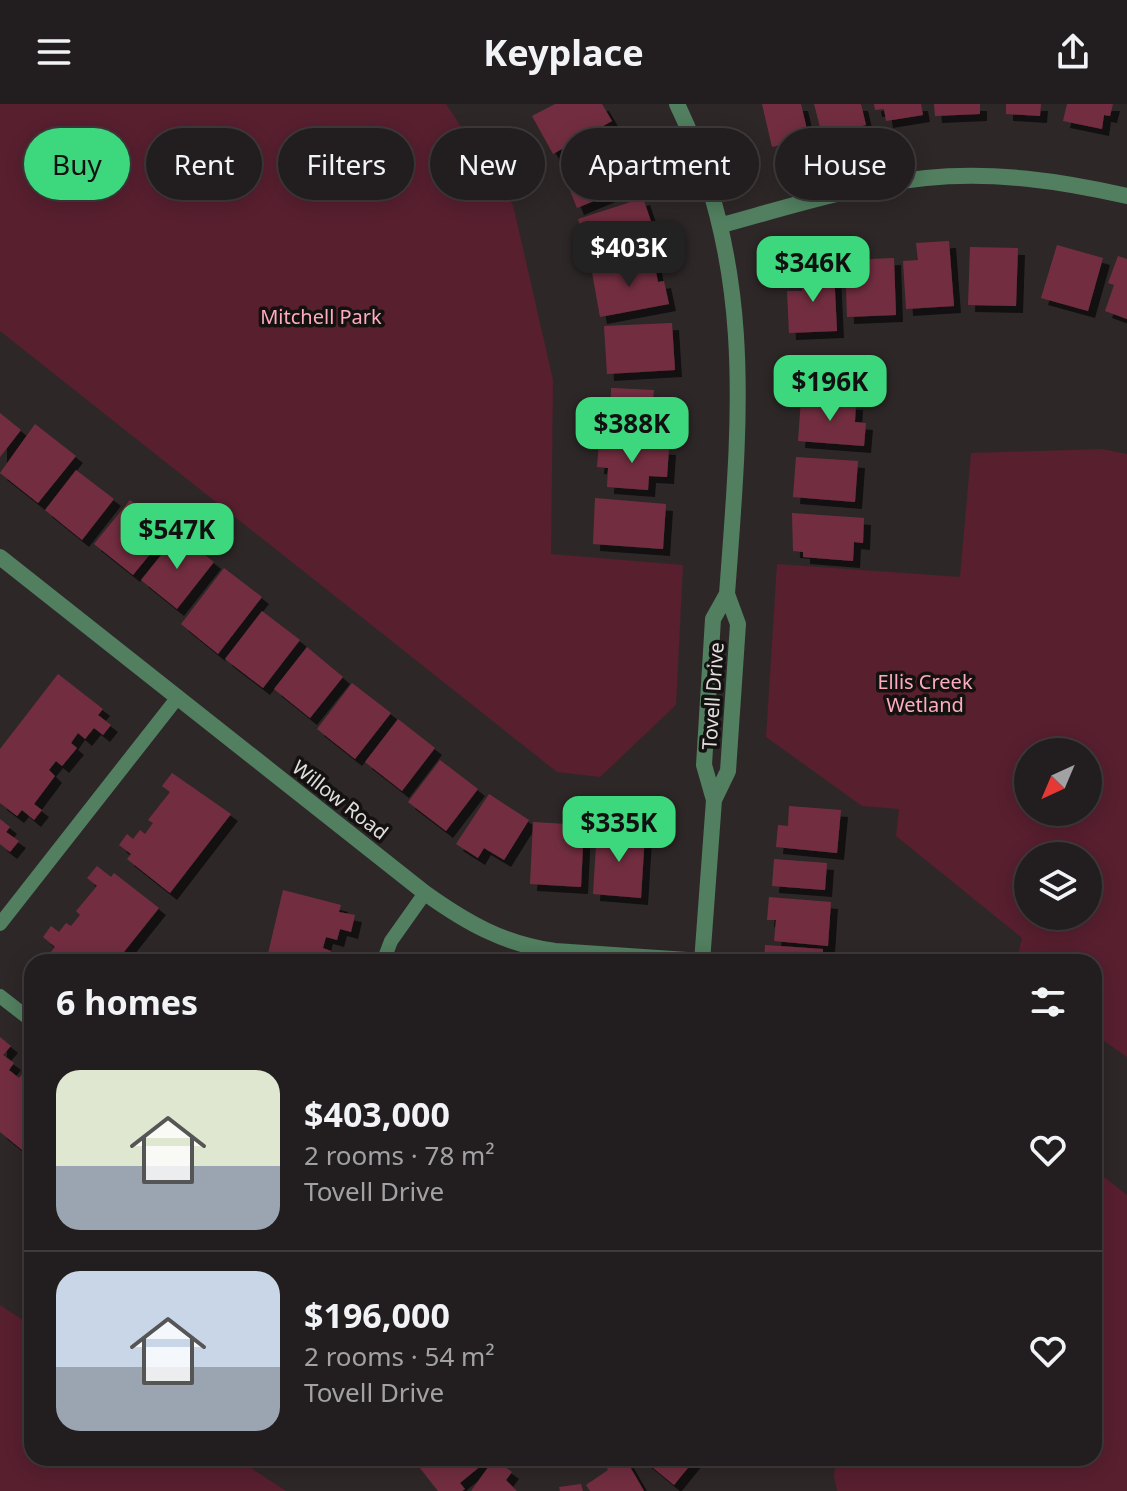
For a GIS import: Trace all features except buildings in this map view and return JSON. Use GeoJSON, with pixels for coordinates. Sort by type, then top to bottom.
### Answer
{"type":"FeatureCollection","features":[{"type":"Feature","properties":{"kind":"street","name":"Tovell Drive"},"geometry":{"type":"LineString","coordinates":[[677,104],[699,155],[722,225],[732,274],[739,356],[727,594],[738,624],[728,771],[714,800]]}},
{"type":"Feature","properties":{"kind":"street"},"geometry":{"type":"LineString","coordinates":[[722,225],[876,185],[926,178],[977,176],[1064,182],[1127,196]]}},
{"type":"Feature","properties":{"kind":"street","name":"Willow Road"},"geometry":{"type":"LineString","coordinates":[[0,557],[425,893],[482,931],[532,947],[617,954]]}},
{"type":"Feature","properties":{"kind":"street","name":"Tovell Drive"},"geometry":{"type":"LineString","coordinates":[[703,954],[714,800],[704,765],[713,619],[727,594]]}},
{"type":"Feature","properties":{"kind":"lane"},"geometry":{"type":"LineString","coordinates":[[0,924],[178,697]]}},
{"type":"Feature","properties":{"kind":"lane"},"geometry":{"type":"LineString","coordinates":[[386,954],[391,941],[425,893]]}},
{"type":"Feature","properties":{"kind":"lane"},"geometry":{"type":"LineString","coordinates":[[0,996],[24,1015]]}},
{"type":"Feature","properties":{"kind":"green space","name":"Mitchell Park"},"geometry":{"type":"Polygon","coordinates":[[[0,104],[446,104],[462,128],[430,128],[430,200],[510,200],[513,205],[553,380],[551,554],[683,565],[676,705],[600,777],[557,772],[0,331],[0,104]]]}},
{"type":"Feature","properties":{"kind":"green space","name":"Ellis Creek Wetland"},"geometry":{"type":"Polygon","coordinates":[[[1102,449],[1127,454],[1127,1057],[1102,1040],[1102,954],[1018,954],[1022,938],[896,836],[899,809],[862,806],[766,737],[777,564],[960,577],[971,453],[1102,449]]]}},
{"type":"Feature","properties":{"kind":"green space"},"geometry":{"type":"Polygon","coordinates":[[[1102,1175],[1127,1195],[1127,1491],[837,1491],[835,1466],[1102,1466],[1102,1175]]]}},
{"type":"Feature","properties":{"kind":"green space"},"geometry":{"type":"Polygon","coordinates":[[[0,1305],[24,1321],[24,1466],[248,1466],[286,1491],[0,1491],[0,1305]]]}}]}
